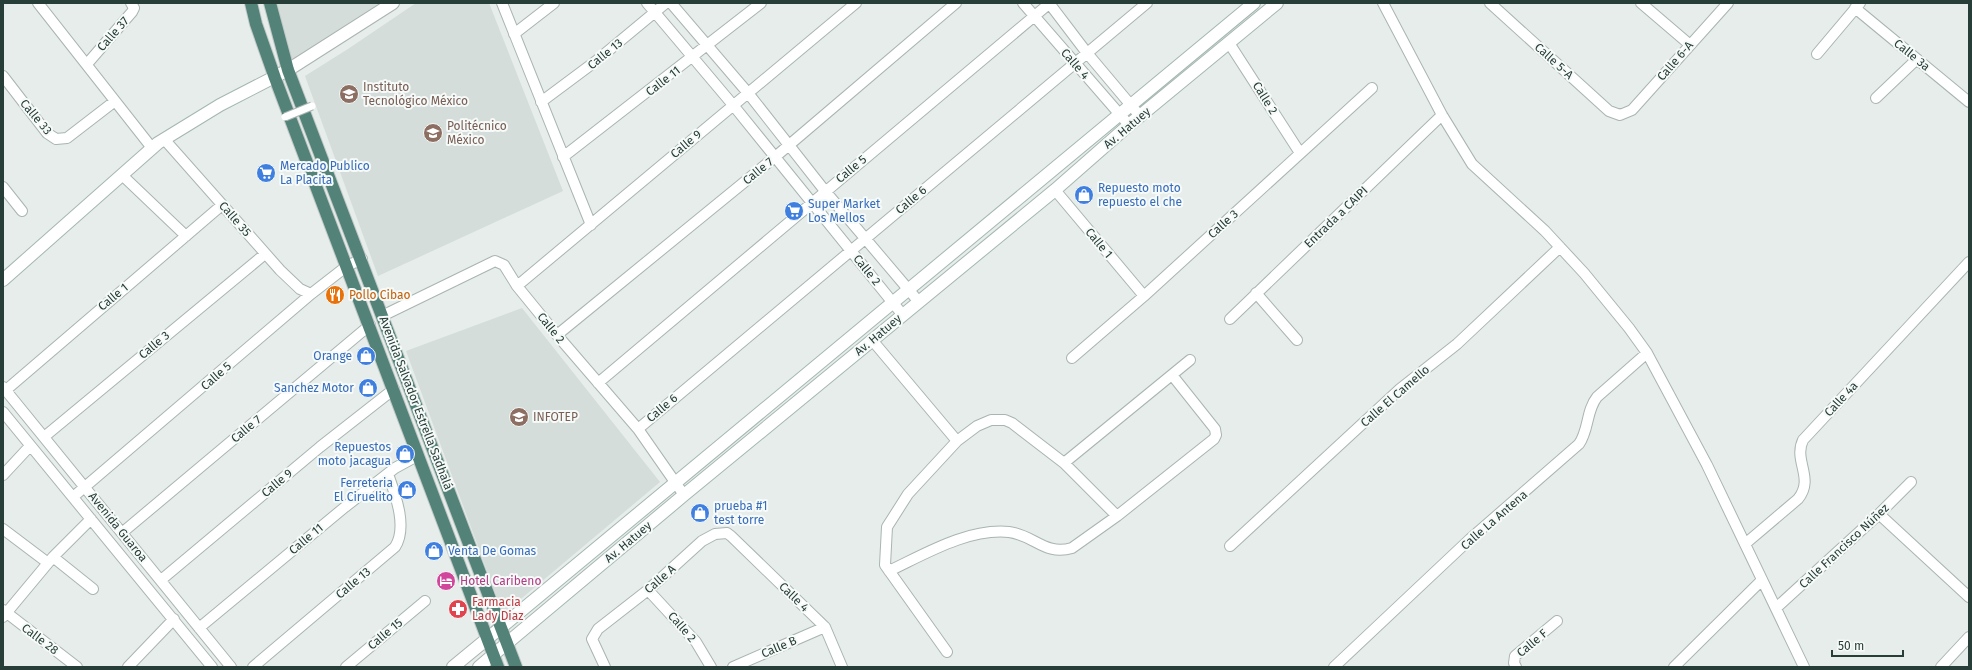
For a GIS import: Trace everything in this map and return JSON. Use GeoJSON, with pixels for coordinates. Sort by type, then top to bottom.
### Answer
{"type":"FeatureCollection","features":[{"type":"Feature","properties":{"kind":"highway","name":"Avenida Salvador Estrella Sadhalá"},"geometry":{"type":"LineString","coordinates":[[251,3],[256,24],[275,78],[370,325],[417,456],[498,667]]}},
{"type":"Feature","properties":{"kind":"highway","name":"Avenida Salvador Estrella Sadhalá"},"geometry":{"type":"LineString","coordinates":[[270,3],[288,70],[362,260],[516,667]]}},
{"type":"Feature","properties":{"kind":"main road"},"geometry":{"type":"LineString","coordinates":[[3,280],[164,139],[220,105],[275,78],[393,3]]}},
{"type":"Feature","properties":{"kind":"main road","name":"Av. Hatuey"},"geometry":{"type":"LineString","coordinates":[[487,639],[500,626],[676,483],[1254,3]]}},
{"type":"Feature","properties":{"kind":"main road","name":"Av. Hatuey"},"geometry":{"type":"LineString","coordinates":[[479,667],[684,494],[1055,190],[1129,125],[1277,3]]}},
{"type":"Feature","properties":{"kind":"main road"},"geometry":{"type":"LineString","coordinates":[[453,667],[487,639]]}},
{"type":"Feature","properties":{"kind":"street"},"geometry":{"type":"LineString","coordinates":[[38,3],[152,148]]}},
{"type":"Feature","properties":{"kind":"street","name":"Calle 37"},"geometry":{"type":"LineString","coordinates":[[87,64],[132,12],[134,8],[131,3]]}},
{"type":"Feature","properties":{"kind":"street"},"geometry":{"type":"LineString","coordinates":[[502,3],[591,225]]}},
{"type":"Feature","properties":{"kind":"street"},"geometry":{"type":"LineString","coordinates":[[514,34],[554,3]]}},
{"type":"Feature","properties":{"kind":"street","name":"Calle 2"},"geometry":{"type":"LineString","coordinates":[[647,3],[733,105],[902,314]]}},
{"type":"Feature","properties":{"kind":"street","name":"Calle 13"},"geometry":{"type":"LineString","coordinates":[[541,102],[596,61],[666,3]]}},
{"type":"Feature","properties":{"kind":"street","name":"Calle 2"},"geometry":{"type":"LineString","coordinates":[[671,3],[748,93],[825,191],[919,302]]}},
{"type":"Feature","properties":{"kind":"street","name":"Calle 11"},"geometry":{"type":"LineString","coordinates":[[563,157],[708,46],[761,3]]}},
{"type":"Feature","properties":{"kind":"street","name":"Calle 9"},"geometry":{"type":"LineString","coordinates":[[517,286],[856,3]]}},
{"type":"Feature","properties":{"kind":"street","name":"Calle 7"},"geometry":{"type":"LineString","coordinates":[[557,335],[775,157],[956,3]]}},
{"type":"Feature","properties":{"kind":"street","name":"Calle 4"},"geometry":{"type":"LineString","coordinates":[[1023,3],[1129,125]]}},
{"type":"Feature","properties":{"kind":"street","name":"Calle 4"},"geometry":{"type":"LineString","coordinates":[[1049,3],[1087,53],[1140,116]]}},
{"type":"Feature","properties":{"kind":"street","name":"Calle 5"},"geometry":{"type":"LineString","coordinates":[[598,383],[1049,3]]}},
{"type":"Feature","properties":{"kind":"street","name":"Calle 6"},"geometry":{"type":"LineString","coordinates":[[638,428],[1147,3]]}},
{"type":"Feature","properties":{"kind":"street"},"geometry":{"type":"LineString","coordinates":[[1383,3],[1442,115],[1472,164],[1560,247],[1629,328],[1647,353],[1707,465],[1804,667]]}},
{"type":"Feature","properties":{"kind":"street","name":"Calle 5-A"},"geometry":{"type":"LineString","coordinates":[[1490,3],[1609,111],[1620,115]]}},
{"type":"Feature","properties":{"kind":"street"},"geometry":{"type":"LineString","coordinates":[[1642,3],[1689,44]]}},
{"type":"Feature","properties":{"kind":"street","name":"Calle 6-A"},"geometry":{"type":"LineString","coordinates":[[1620,115],[1632,110],[1689,44],[1728,3]]}},
{"type":"Feature","properties":{"kind":"street"},"geometry":{"type":"LineString","coordinates":[[1816,54],[1858,6]]}},
{"type":"Feature","properties":{"kind":"street","name":"Calle 3a"},"geometry":{"type":"LineString","coordinates":[[1858,6],[1917,59],[1969,102]]}},
{"type":"Feature","properties":{"kind":"street","name":"Calle 2"},"geometry":{"type":"LineString","coordinates":[[1229,43],[1300,153]]}},
{"type":"Feature","properties":{"kind":"street"},"geometry":{"type":"LineString","coordinates":[[1876,98],[1917,59]]}},
{"type":"Feature","properties":{"kind":"street","name":"Calle 33"},"geometry":{"type":"LineString","coordinates":[[3,76],[51,137],[56,139],[67,138],[115,101]]}},
{"type":"Feature","properties":{"kind":"street","name":"Calle 3"},"geometry":{"type":"LineString","coordinates":[[1072,358],[1144,296],[1372,88]]}},
{"type":"Feature","properties":{"kind":"street"},"geometry":{"type":"LineString","coordinates":[[285,117],[312,106]]}},
{"type":"Feature","properties":{"kind":"street","name":"Entrada a CAIPI"},"geometry":{"type":"LineString","coordinates":[[1230,319],[1442,115]]}},
{"type":"Feature","properties":{"kind":"street","name":"Calle 35"},"geometry":{"type":"LineString","coordinates":[[164,139],[296,287],[311,294]]}},
{"type":"Feature","properties":{"kind":"street"},"geometry":{"type":"LineString","coordinates":[[122,175],[186,236]]}},
{"type":"Feature","properties":{"kind":"street"},"geometry":{"type":"LineString","coordinates":[[3,187],[22,211]]}},
{"type":"Feature","properties":{"kind":"street","name":"Calle 1"},"geometry":{"type":"LineString","coordinates":[[1055,190],[1144,296]]}},
{"type":"Feature","properties":{"kind":"street","name":"Calle 1"},"geometry":{"type":"LineString","coordinates":[[4,389],[222,205]]}},
{"type":"Feature","properties":{"kind":"street","name":"Calle El Camello"},"geometry":{"type":"LineString","coordinates":[[1230,546],[1400,389],[1457,344],[1560,247]]}},
{"type":"Feature","properties":{"kind":"street","name":"Calle 3"},"geometry":{"type":"LineString","coordinates":[[44,437],[265,254]]}},
{"type":"Feature","properties":{"kind":"street","name":"Calle 5"},"geometry":{"type":"LineString","coordinates":[[73,497],[86,488],[311,294],[347,266],[362,260]]}},
{"type":"Feature","properties":{"kind":"street","name":"Calle 2"},"geometry":{"type":"LineString","coordinates":[[382,316],[495,261],[504,265],[517,286],[557,335],[638,428],[684,494]]}},
{"type":"Feature","properties":{"kind":"street","name":"Calle 4a"},"geometry":{"type":"LineString","coordinates":[[1745,544],[1798,499],[1804,491],[1806,482],[1800,446],[1803,440],[1969,262]]}},
{"type":"Feature","properties":{"kind":"street"},"geometry":{"type":"LineString","coordinates":[[1256,293],[1297,340]]}},
{"type":"Feature","properties":{"kind":"street","name":"Calle 7"},"geometry":{"type":"LineString","coordinates":[[123,532],[370,325]]}},
{"type":"Feature","properties":{"kind":"street"},"geometry":{"type":"LineString","coordinates":[[872,340],[957,442]]}},
{"type":"Feature","properties":{"kind":"street","name":"Calle La Antena"},"geometry":{"type":"LineString","coordinates":[[1334,667],[1470,539],[1578,444],[1585,434],[1593,402],[1635,362],[1647,353]]}},
{"type":"Feature","properties":{"kind":"street"},"geometry":{"type":"LineString","coordinates":[[1064,463],[1190,360]]}},
{"type":"Feature","properties":{"kind":"street"},"geometry":{"type":"LineString","coordinates":[[889,571],[934,550],[978,533],[993,532],[1018,534],[1027,536],[1053,550],[1064,551],[1072,548],[1117,516],[1209,444],[1216,435],[1215,429],[1172,375]]}},
{"type":"Feature","properties":{"kind":"street","name":"Avenida Guaroa"},"geometry":{"type":"LineString","coordinates":[[4,389],[123,532],[231,667]]}},
{"type":"Feature","properties":{"kind":"street","name":"Calle 9"},"geometry":{"type":"LineString","coordinates":[[161,580],[320,447],[384,395],[394,389]]}},
{"type":"Feature","properties":{"kind":"street","name":"Avenida Guaroa"},"geometry":{"type":"LineString","coordinates":[[3,412],[212,667]]}},
{"type":"Feature","properties":{"kind":"street"},"geometry":{"type":"LineString","coordinates":[[947,652],[885,565],[887,527],[908,494],[957,442],[977,426],[991,420],[1004,420],[1012,423],[1064,463],[1117,516]]}},
{"type":"Feature","properties":{"kind":"street"},"geometry":{"type":"LineString","coordinates":[[4,470],[30,446]]}},
{"type":"Feature","properties":{"kind":"street","name":"Calle 11"},"geometry":{"type":"LineString","coordinates":[[199,628],[345,507],[403,462],[417,456]]}},
{"type":"Feature","properties":{"kind":"street","name":"Calle 13"},"geometry":{"type":"LineString","coordinates":[[253,667],[395,547],[400,538],[401,530],[396,503],[388,474]]}},
{"type":"Feature","properties":{"kind":"street","name":"Calle Francisco Núñez"},"geometry":{"type":"LineString","coordinates":[[1776,608],[1879,514],[1911,482]]}},
{"type":"Feature","properties":{"kind":"street"},"geometry":{"type":"LineString","coordinates":[[1879,514],[1969,597]]}},
{"type":"Feature","properties":{"kind":"street"},"geometry":{"type":"LineString","coordinates":[[4,613],[50,560],[91,519]]}},
{"type":"Feature","properties":{"kind":"street"},"geometry":{"type":"LineString","coordinates":[[3,528],[93,589]]}},
{"type":"Feature","properties":{"kind":"street","name":"Calle A"},"geometry":{"type":"LineString","coordinates":[[606,667],[594,644],[593,636],[598,629],[648,590],[707,537],[722,533],[731,536]]}},
{"type":"Feature","properties":{"kind":"street","name":"Calle 4"},"geometry":{"type":"LineString","coordinates":[[731,536],[825,627],[842,667]]}},
{"type":"Feature","properties":{"kind":"street"},"geometry":{"type":"LineString","coordinates":[[1674,667],[1762,580]]}},
{"type":"Feature","properties":{"kind":"street","name":"Calle 2"},"geometry":{"type":"LineString","coordinates":[[648,590],[696,642],[711,667]]}},
{"type":"Feature","properties":{"kind":"street","name":"Calle 15"},"geometry":{"type":"LineString","coordinates":[[346,667],[425,601]]}},
{"type":"Feature","properties":{"kind":"street","name":"Calle 28"},"geometry":{"type":"LineString","coordinates":[[4,613],[77,667]]}},
{"type":"Feature","properties":{"kind":"street"},"geometry":{"type":"LineString","coordinates":[[128,667],[174,619]]}},
{"type":"Feature","properties":{"kind":"street","name":"Calle F"},"geometry":{"type":"LineString","coordinates":[[1516,667],[1514,663],[1515,656],[1557,621]]}},
{"type":"Feature","properties":{"kind":"street","name":"Calle B"},"geometry":{"type":"LineString","coordinates":[[733,667],[825,627]]}},
{"type":"Feature","properties":{"kind":"street"},"geometry":{"type":"LineString","coordinates":[[1941,667],[1969,637]]}},
{"type":"Feature","properties":{"kind":"shaded area"},"geometry":{"type":"Polygon","coordinates":[[[276,3],[391,3],[288,70],[276,3]]]}},
{"type":"Feature","properties":{"kind":"shaded area","name":"Politécnico México"},"geometry":{"type":"Polygon","coordinates":[[[416,3],[489,3],[563,191],[378,276],[305,76],[416,3]]]}},
{"type":"Feature","properties":{"kind":"shaded area","name":"INFOTEP"},"geometry":{"type":"Polygon","coordinates":[[[522,308],[660,482],[503,614],[406,351],[522,308]]]}},
{"type":"Feature","properties":{"kind":"place","name":"Instituto Tecnológico México"},"geometry":{"type":"Point","coordinates":[349,94]}},
{"type":"Feature","properties":{"kind":"place","name":"Politécnico México"},"geometry":{"type":"Point","coordinates":[433,133]}},
{"type":"Feature","properties":{"kind":"place","name":"Mercado Publico La Placita"},"geometry":{"type":"Point","coordinates":[266,173]}},
{"type":"Feature","properties":{"kind":"place","name":"Repuesto moto repuesto el che"},"geometry":{"type":"Point","coordinates":[1084,195]}},
{"type":"Feature","properties":{"kind":"place","name":"Super Market Los Mellos"},"geometry":{"type":"Point","coordinates":[794,211]}},
{"type":"Feature","properties":{"kind":"place","name":"Pollo Cibao"},"geometry":{"type":"Point","coordinates":[335,295]}},
{"type":"Feature","properties":{"kind":"place","name":"Orange"},"geometry":{"type":"Point","coordinates":[366,356]}},
{"type":"Feature","properties":{"kind":"place","name":"Sanchez Motor"},"geometry":{"type":"Point","coordinates":[368,388]}},
{"type":"Feature","properties":{"kind":"place","name":"INFOTEP"},"geometry":{"type":"Point","coordinates":[519,417]}},
{"type":"Feature","properties":{"kind":"place","name":"Repuestos moto jacagua"},"geometry":{"type":"Point","coordinates":[405,454]}},
{"type":"Feature","properties":{"kind":"place","name":"Ferreteria El Ciruelito"},"geometry":{"type":"Point","coordinates":[407,490]}},
{"type":"Feature","properties":{"kind":"place","name":"prueba #1 test torre"},"geometry":{"type":"Point","coordinates":[700,513]}},
{"type":"Feature","properties":{"kind":"place","name":"Venta De Gomas"},"geometry":{"type":"Point","coordinates":[434,551]}},
{"type":"Feature","properties":{"kind":"place","name":"Hotel Caribeno"},"geometry":{"type":"Point","coordinates":[446,581]}},
{"type":"Feature","properties":{"kind":"place","name":"Farmacia Lady Diaz"},"geometry":{"type":"Point","coordinates":[458,609]}}]}
